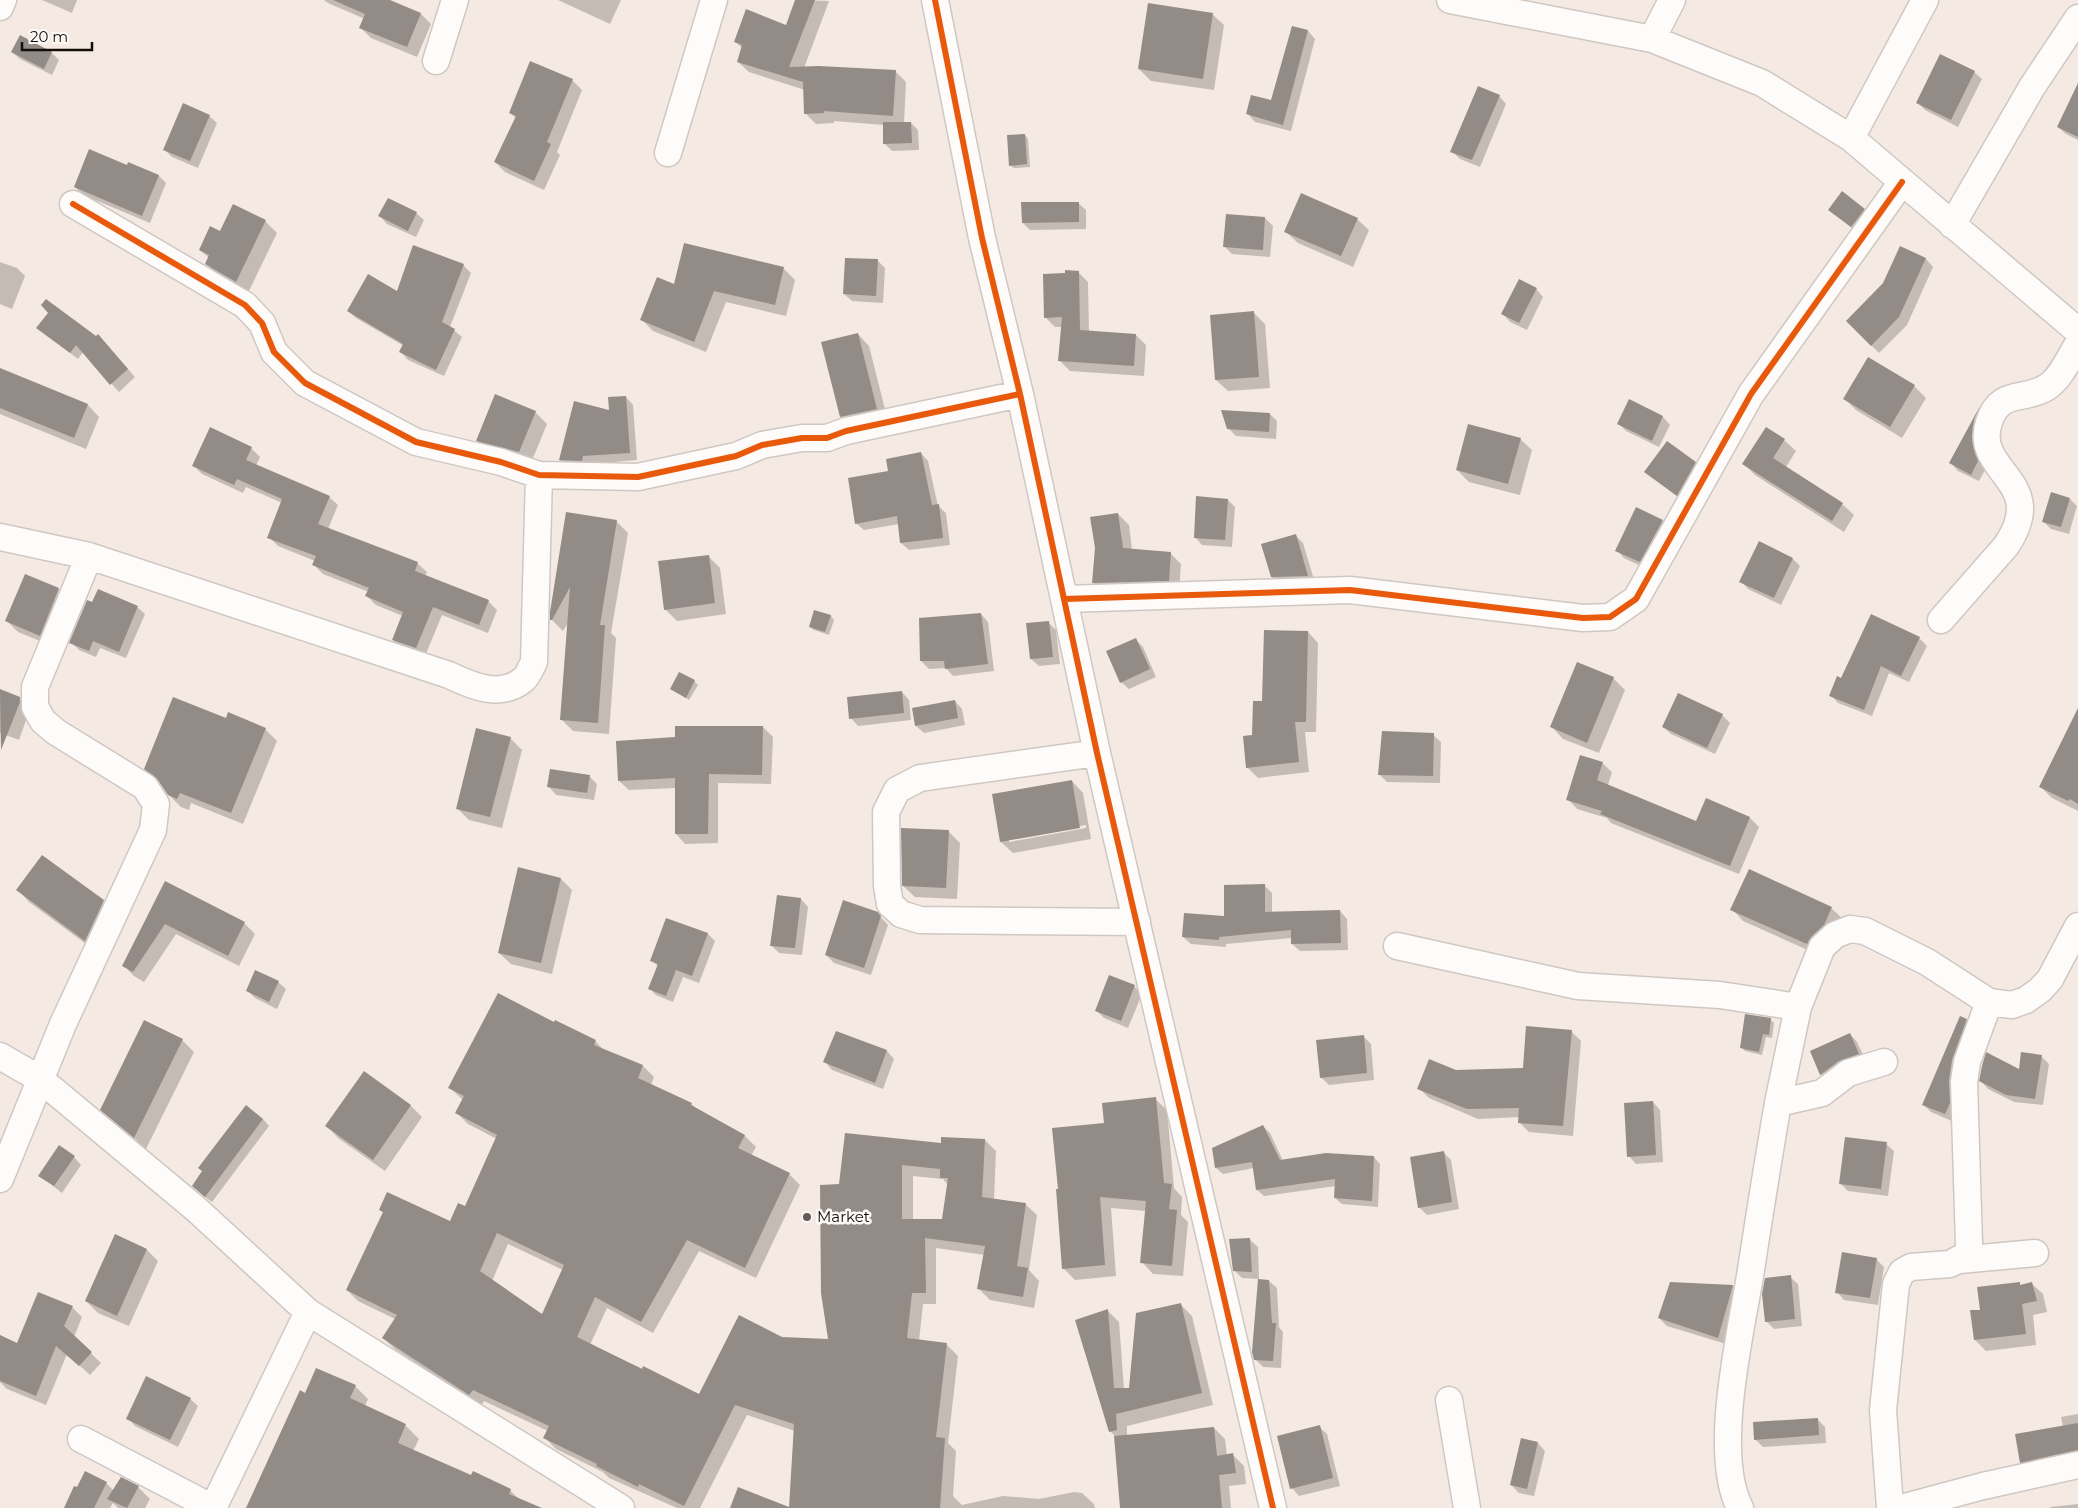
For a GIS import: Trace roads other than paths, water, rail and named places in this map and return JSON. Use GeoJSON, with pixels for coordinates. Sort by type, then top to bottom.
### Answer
{"type":"FeatureCollection","features":[{"type":"Feature","properties":{"kind":"street"},"geometry":{"type":"LineString","coordinates":[[0,7],[3,0]]}},
{"type":"Feature","properties":{"kind":"street"},"geometry":{"type":"LineString","coordinates":[[436,61],[455,0]]}},
{"type":"Feature","properties":{"kind":"street"},"geometry":{"type":"LineString","coordinates":[[668,153],[714,0]]}},
{"type":"Feature","properties":{"kind":"street"},"geometry":{"type":"LineString","coordinates":[[935,0],[982,238],[1020,394],[1097,753],[1273,1508]]}},
{"type":"Feature","properties":{"kind":"street"},"geometry":{"type":"LineString","coordinates":[[1450,0],[1652,39],[1762,83],[1850,138],[2078,331]]}},
{"type":"Feature","properties":{"kind":"street"},"geometry":{"type":"LineString","coordinates":[[1652,39],[1672,0]]}},
{"type":"Feature","properties":{"kind":"street"},"geometry":{"type":"LineString","coordinates":[[1850,138],[1925,0]]}},
{"type":"Feature","properties":{"kind":"street"},"geometry":{"type":"LineString","coordinates":[[1952,224],[2032,87],[2078,18]]}},
{"type":"Feature","properties":{"kind":"street"},"geometry":{"type":"LineString","coordinates":[[1064,600],[1350,590],[1583,618],[1610,617],[1636,599],[1751,394],[1902,182]]}},
{"type":"Feature","properties":{"kind":"street"},"geometry":{"type":"LineString","coordinates":[[73,204],[245,305],[262,323],[274,352],[305,383],[416,442],[501,462],[540,475],[638,477],[736,456],[762,445],[802,438],[827,438],[846,431],[1020,394]]}},
{"type":"Feature","properties":{"kind":"street"},"geometry":{"type":"LineString","coordinates":[[1941,620],[2006,546],[2015,533],[2020,519],[2020,502],[2015,488],[1993,458],[1987,446],[1986,433],[1995,408],[2003,400],[2040,391],[2048,386],[2055,380],[2078,344]]}},
{"type":"Feature","properties":{"kind":"street"},"geometry":{"type":"LineString","coordinates":[[0,537],[89,556],[449,675],[476,688],[506,690],[525,679],[534,662],[540,475]]}},
{"type":"Feature","properties":{"kind":"street"},"geometry":{"type":"LineString","coordinates":[[0,1179],[64,1024],[153,830],[156,804],[144,787],[56,732],[43,721],[36,707],[35,687],[89,556]]}},
{"type":"Feature","properties":{"kind":"street"},"geometry":{"type":"LineString","coordinates":[[1097,753],[920,778],[897,790],[886,812],[887,886],[890,904],[901,914],[920,920],[1137,922]]}},
{"type":"Feature","properties":{"kind":"street"},"geometry":{"type":"LineString","coordinates":[[1740,1508],[1730,1483],[1728,1458],[1731,1395],[1778,1103],[1798,1007],[1822,947],[1835,936],[1850,929],[1865,931],[1920,958],[1989,1002],[2012,1005],[2026,1000],[2040,990],[2050,979],[2078,926]]}},
{"type":"Feature","properties":{"kind":"street"},"geometry":{"type":"LineString","coordinates":[[1397,946],[1578,986],[1720,994],[1798,1007]]}},
{"type":"Feature","properties":{"kind":"street"},"geometry":{"type":"LineString","coordinates":[[1890,1508],[1884,1410],[1896,1284],[1902,1272],[1912,1267],[1950,1264],[1968,1254],[1964,1082],[1967,1062],[1989,1002]]}},
{"type":"Feature","properties":{"kind":"street"},"geometry":{"type":"LineString","coordinates":[[0,1056],[40,1079],[196,1209],[308,1312],[621,1508]]}},
{"type":"Feature","properties":{"kind":"street"},"geometry":{"type":"LineString","coordinates":[[1778,1103],[1822,1093],[1848,1073],[1884,1062]]}},
{"type":"Feature","properties":{"kind":"street"},"geometry":{"type":"LineString","coordinates":[[1960,1260],[2035,1253]]}},
{"type":"Feature","properties":{"kind":"street"},"geometry":{"type":"LineString","coordinates":[[81,1439],[213,1508],[308,1312]]}},
{"type":"Feature","properties":{"kind":"street"},"geometry":{"type":"LineString","coordinates":[[1448,1400],[1467,1508]]}},
{"type":"Feature","properties":{"kind":"street"},"geometry":{"type":"LineString","coordinates":[[1901,1508],[1982,1497],[2078,1465]]}},
{"type":"Feature","properties":{"kind":"place","name":"Market"},"geometry":{"type":"Point","coordinates":[807,1217]}}]}
